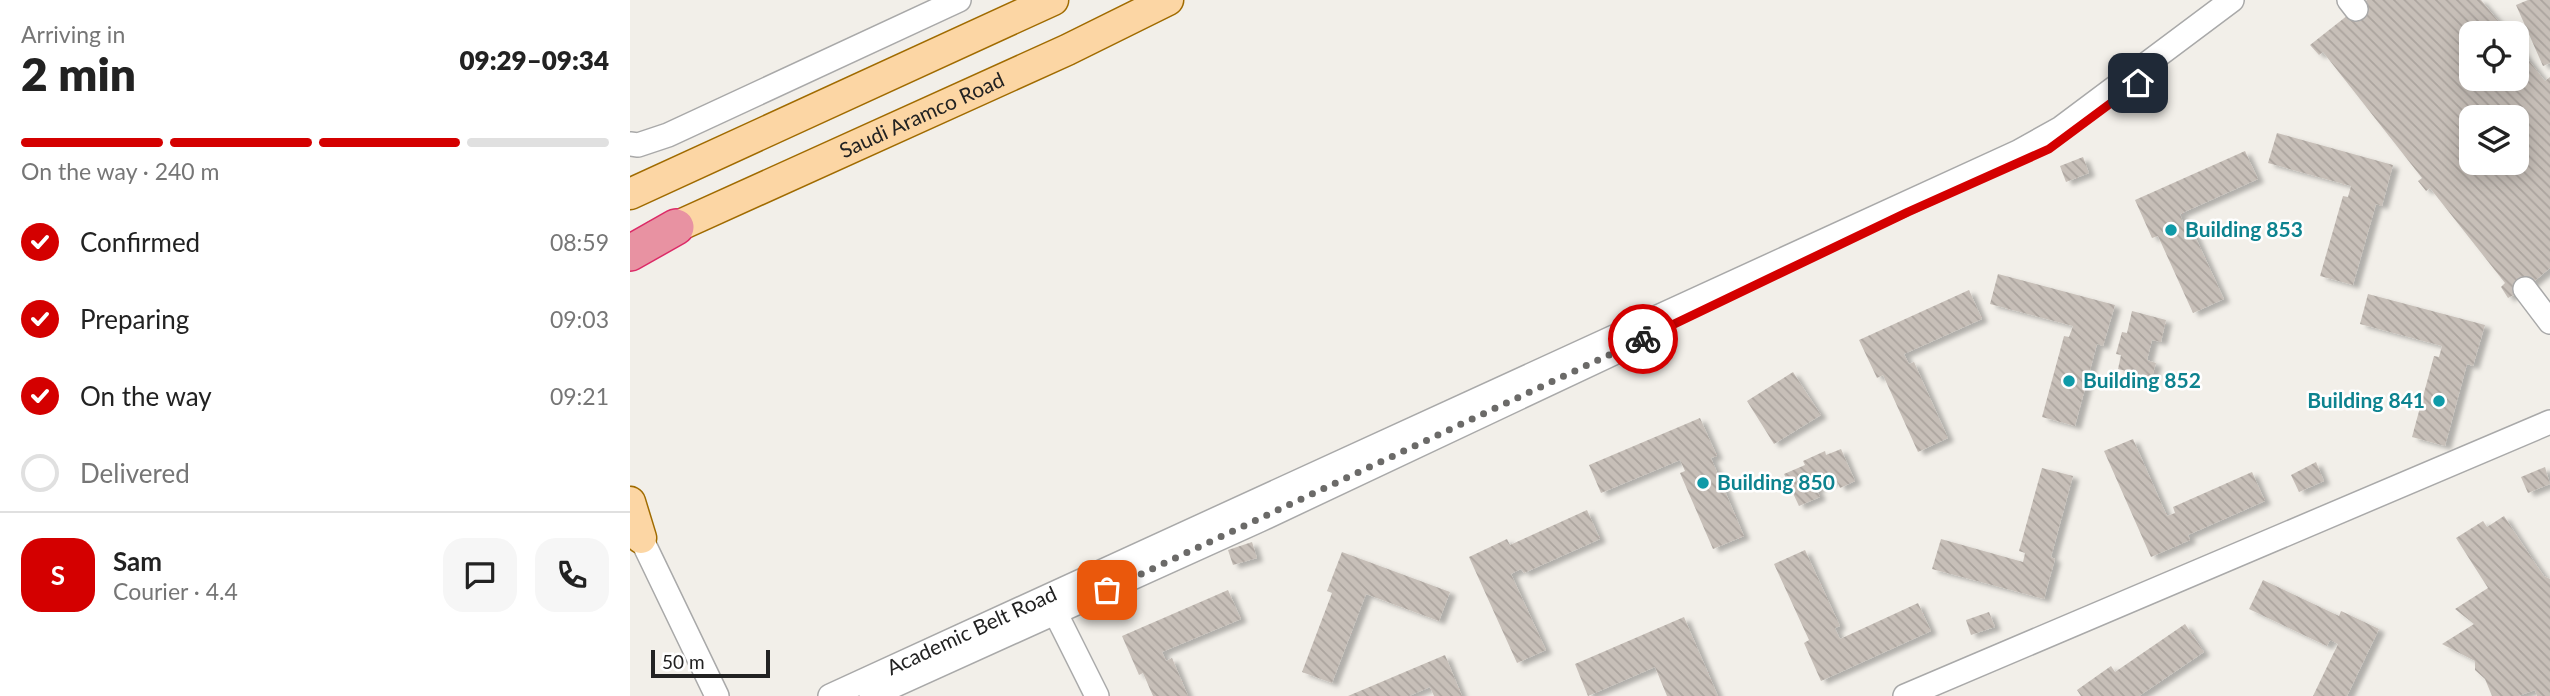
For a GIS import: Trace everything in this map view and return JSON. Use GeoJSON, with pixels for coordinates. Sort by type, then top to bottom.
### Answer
{"type":"FeatureCollection","features":[{"type":"Feature","properties":{"kind":"highway"},"geometry":{"type":"LineString","coordinates":[[630,253],[676,227]]}},
{"type":"Feature","properties":{"kind":"main road"},"geometry":{"type":"LineString","coordinates":[[630,194],[1053,0]]}},
{"type":"Feature","properties":{"kind":"main road","name":"Saudi Aramco Road"},"geometry":{"type":"LineString","coordinates":[[630,247],[1067,50],[1168,0]]}},
{"type":"Feature","properties":{"kind":"main road"},"geometry":{"type":"LineString","coordinates":[[630,502],[635,530]]}},
{"type":"Feature","properties":{"kind":"street"},"geometry":{"type":"LineString","coordinates":[[630,144],[638,145],[668,135],[960,0]]}},
{"type":"Feature","properties":{"kind":"street","name":"Academic Belt Road"},"geometry":{"type":"LineString","coordinates":[[830,696],[2018,152],[2061,128],[2232,0]]}},
{"type":"Feature","properties":{"kind":"street","name":"Academic Belt Road"},"geometry":{"type":"LineString","coordinates":[[871,696],[1260,520],[1908,212],[2049,149],[2251,0]]}},
{"type":"Feature","properties":{"kind":"street"},"geometry":{"type":"LineString","coordinates":[[2525,289],[2550,322]]}},
{"type":"Feature","properties":{"kind":"street"},"geometry":{"type":"LineString","coordinates":[[1905,696],[2550,422]]}},
{"type":"Feature","properties":{"kind":"street"},"geometry":{"type":"LineString","coordinates":[[635,530],[717,696]]}},
{"type":"Feature","properties":{"kind":"street"},"geometry":{"type":"LineString","coordinates":[[1056,614],[1097,696]]}},
{"type":"Feature","properties":{"kind":"building"},"geometry":{"type":"Polygon","coordinates":[[[2367,0],[2481,0],[2498,21],[2459,21],[2459,91],[2529,91],[2529,61],[2545,81],[2550,77],[2550,268],[2525,289],[2508,298],[2501,287],[2505,283],[2430,188],[2426,191],[2418,181],[2422,178],[2323,52],[2319,55],[2310,45],[2367,0]]]}},
{"type":"Feature","properties":{"kind":"building"},"geometry":{"type":"Polygon","coordinates":[[[2528,0],[2550,0],[2550,63],[2543,66],[2529,34],[2529,21],[2523,21],[2516,5],[2528,0]]]}},
{"type":"Feature","properties":{"kind":"building"},"geometry":{"type":"Polygon","coordinates":[[[2277,133],[2393,165],[2382,206],[2376,204],[2353,285],[2320,276],[2343,196],[2348,197],[2351,186],[2268,163],[2277,133]]]}},
{"type":"Feature","properties":{"kind":"building","name":"Building 853"},"geometry":{"type":"Polygon","coordinates":[[[2245,151],[2258,179],[2180,214],[2184,225],[2189,223],[2224,299],[2193,313],[2158,236],[2152,238],[2135,200],[2245,151]]]}},
{"type":"Feature","properties":{"kind":"building"},"geometry":{"type":"Polygon","coordinates":[[[2083,157],[2089,173],[2066,182],[2060,166],[2083,157]]]}},
{"type":"Feature","properties":{"kind":"building","name":"Building 852"},"geometry":{"type":"Polygon","coordinates":[[[1998,274],[2115,305],[2103,346],[2097,344],[2075,426],[2042,417],[2064,336],[2069,337],[2073,326],[1990,304],[1998,274]]]}},
{"type":"Feature","properties":{"kind":"building"},"geometry":{"type":"Polygon","coordinates":[[[1969,290],[1982,319],[1904,354],[1909,364],[1914,362],[1948,438],[1918,452],[1883,375],[1877,378],[1859,340],[1969,290]]]}},
{"type":"Feature","properties":{"kind":"building","name":"Building 841"},"geometry":{"type":"Polygon","coordinates":[[[2368,294],[2485,325],[2473,366],[2467,364],[2445,446],[2412,437],[2434,356],[2439,357],[2442,346],[2360,324],[2368,294]]]}},
{"type":"Feature","properties":{"kind":"building"},"geometry":{"type":"Polygon","coordinates":[[[2132,311],[2166,320],[2161,342],[2152,340],[2147,360],[2156,363],[2152,377],[2118,369],[2121,355],[2116,354],[2122,332],[2127,333],[2132,311]]]}},
{"type":"Feature","properties":{"kind":"building"},"geometry":{"type":"Polygon","coordinates":[[[1793,372],[1821,415],[1774,444],[1747,401],[1793,372]]]}},
{"type":"Feature","properties":{"kind":"building","name":"Building 850"},"geometry":{"type":"Polygon","coordinates":[[[1700,418],[1717,456],[1711,458],[1744,536],[1713,549],[1680,473],[1685,471],[1680,460],[1601,493],[1589,465],[1700,418]]]}},
{"type":"Feature","properties":{"kind":"building"},"geometry":{"type":"Polygon","coordinates":[[[2133,439],[2167,516],[2175,513],[2173,507],[2252,472],[2265,501],[2188,535],[2190,540],[2151,557],[2104,451],[2133,439]]]}},
{"type":"Feature","properties":{"kind":"building"},"geometry":{"type":"Polygon","coordinates":[[[1841,449],[1855,481],[1840,488],[1836,479],[1816,488],[1820,497],[1799,506],[1784,474],[1805,465],[1803,461],[1825,451],[1826,455],[1841,449]]]}},
{"type":"Feature","properties":{"kind":"building"},"geometry":{"type":"Polygon","coordinates":[[[2316,462],[2324,481],[2299,492],[2291,475],[2316,462]]]}},
{"type":"Feature","properties":{"kind":"building"},"geometry":{"type":"Polygon","coordinates":[[[2545,467],[2550,484],[2528,493],[2521,477],[2545,467]]]}},
{"type":"Feature","properties":{"kind":"building"},"geometry":{"type":"Polygon","coordinates":[[[2042,468],[2073,476],[2051,557],[2055,559],[2044,599],[1932,569],[1941,539],[2023,562],[2025,553],[2019,551],[2042,468]]]}},
{"type":"Feature","properties":{"kind":"building"},"geometry":{"type":"Polygon","coordinates":[[[1587,510],[1600,539],[1524,573],[1521,569],[1511,574],[1546,650],[1517,663],[1469,557],[1507,539],[1510,545],[1587,510]]]}},
{"type":"Feature","properties":{"kind":"building"},"geometry":{"type":"Polygon","coordinates":[[[2504,516],[2544,576],[2550,579],[2550,696],[2537,696],[2535,690],[2518,696],[2492,696],[2485,679],[2475,670],[2475,661],[2442,644],[2474,624],[2455,609],[2488,588],[2456,538],[2483,521],[2487,527],[2504,516]]]}},
{"type":"Feature","properties":{"kind":"building"},"geometry":{"type":"Polygon","coordinates":[[[1252,542],[1257,558],[1233,565],[1228,550],[1252,542]]]}},
{"type":"Feature","properties":{"kind":"building"},"geometry":{"type":"Polygon","coordinates":[[[1805,550],[1840,626],[1835,628],[1840,639],[1918,603],[1931,631],[1821,681],[1804,643],[1809,640],[1774,564],[1805,550]]]}},
{"type":"Feature","properties":{"kind":"building"},"geometry":{"type":"Polygon","coordinates":[[[1342,552],[1450,592],[1439,621],[1366,594],[1332,683],[1302,672],[1332,593],[1327,591],[1342,552]]]}},
{"type":"Feature","properties":{"kind":"building"},"geometry":{"type":"Polygon","coordinates":[[[2263,580],[2339,616],[2341,611],[2379,629],[2347,696],[2313,696],[2338,644],[2330,640],[2327,646],[2249,609],[2263,580]]]}},
{"type":"Feature","properties":{"kind":"building"},"geometry":{"type":"Polygon","coordinates":[[[1228,590],[1241,619],[1162,652],[1166,661],[1172,658],[1188,696],[1153,696],[1143,673],[1139,675],[1122,636],[1228,590]]]}},
{"type":"Feature","properties":{"kind":"building"},"geometry":{"type":"Polygon","coordinates":[[[1989,612],[1995,627],[1971,635],[1966,620],[1989,612]]]}},
{"type":"Feature","properties":{"kind":"building"},"geometry":{"type":"Polygon","coordinates":[[[1684,617],[1718,696],[1667,696],[1655,667],[1588,696],[1575,664],[1684,617]]]}},
{"type":"Feature","properties":{"kind":"building"},"geometry":{"type":"Polygon","coordinates":[[[2185,624],[2204,652],[2139,696],[2081,696],[2077,690],[2111,666],[2115,672],[2185,624]]]}},
{"type":"Feature","properties":{"kind":"building"},"geometry":{"type":"Polygon","coordinates":[[[1445,655],[1462,696],[1434,696],[1430,687],[1409,696],[1348,696],[1445,655]]]}},
{"type":"Feature","properties":{"kind":"way so far"},"geometry":{"type":"LineString","coordinates":[[1107,590],[1643,339]]}},
{"type":"Feature","properties":{"kind":"place","name":"Building 853"},"geometry":{"type":"Point","coordinates":[2171,230]}},
{"type":"Feature","properties":{"kind":"place","name":"Building 852"},"geometry":{"type":"Point","coordinates":[2069,381]}},
{"type":"Feature","properties":{"kind":"place","name":"Building 841"},"geometry":{"type":"Point","coordinates":[2439,401]}},
{"type":"Feature","properties":{"kind":"place","name":"Building 850"},"geometry":{"type":"Point","coordinates":[1703,483]}},
{"type":"Feature","properties":{"kind":"route"},"geometry":{"type":"LineString","coordinates":[[1643,339],[1908,212],[2049,149],[2138,83]]}}]}
